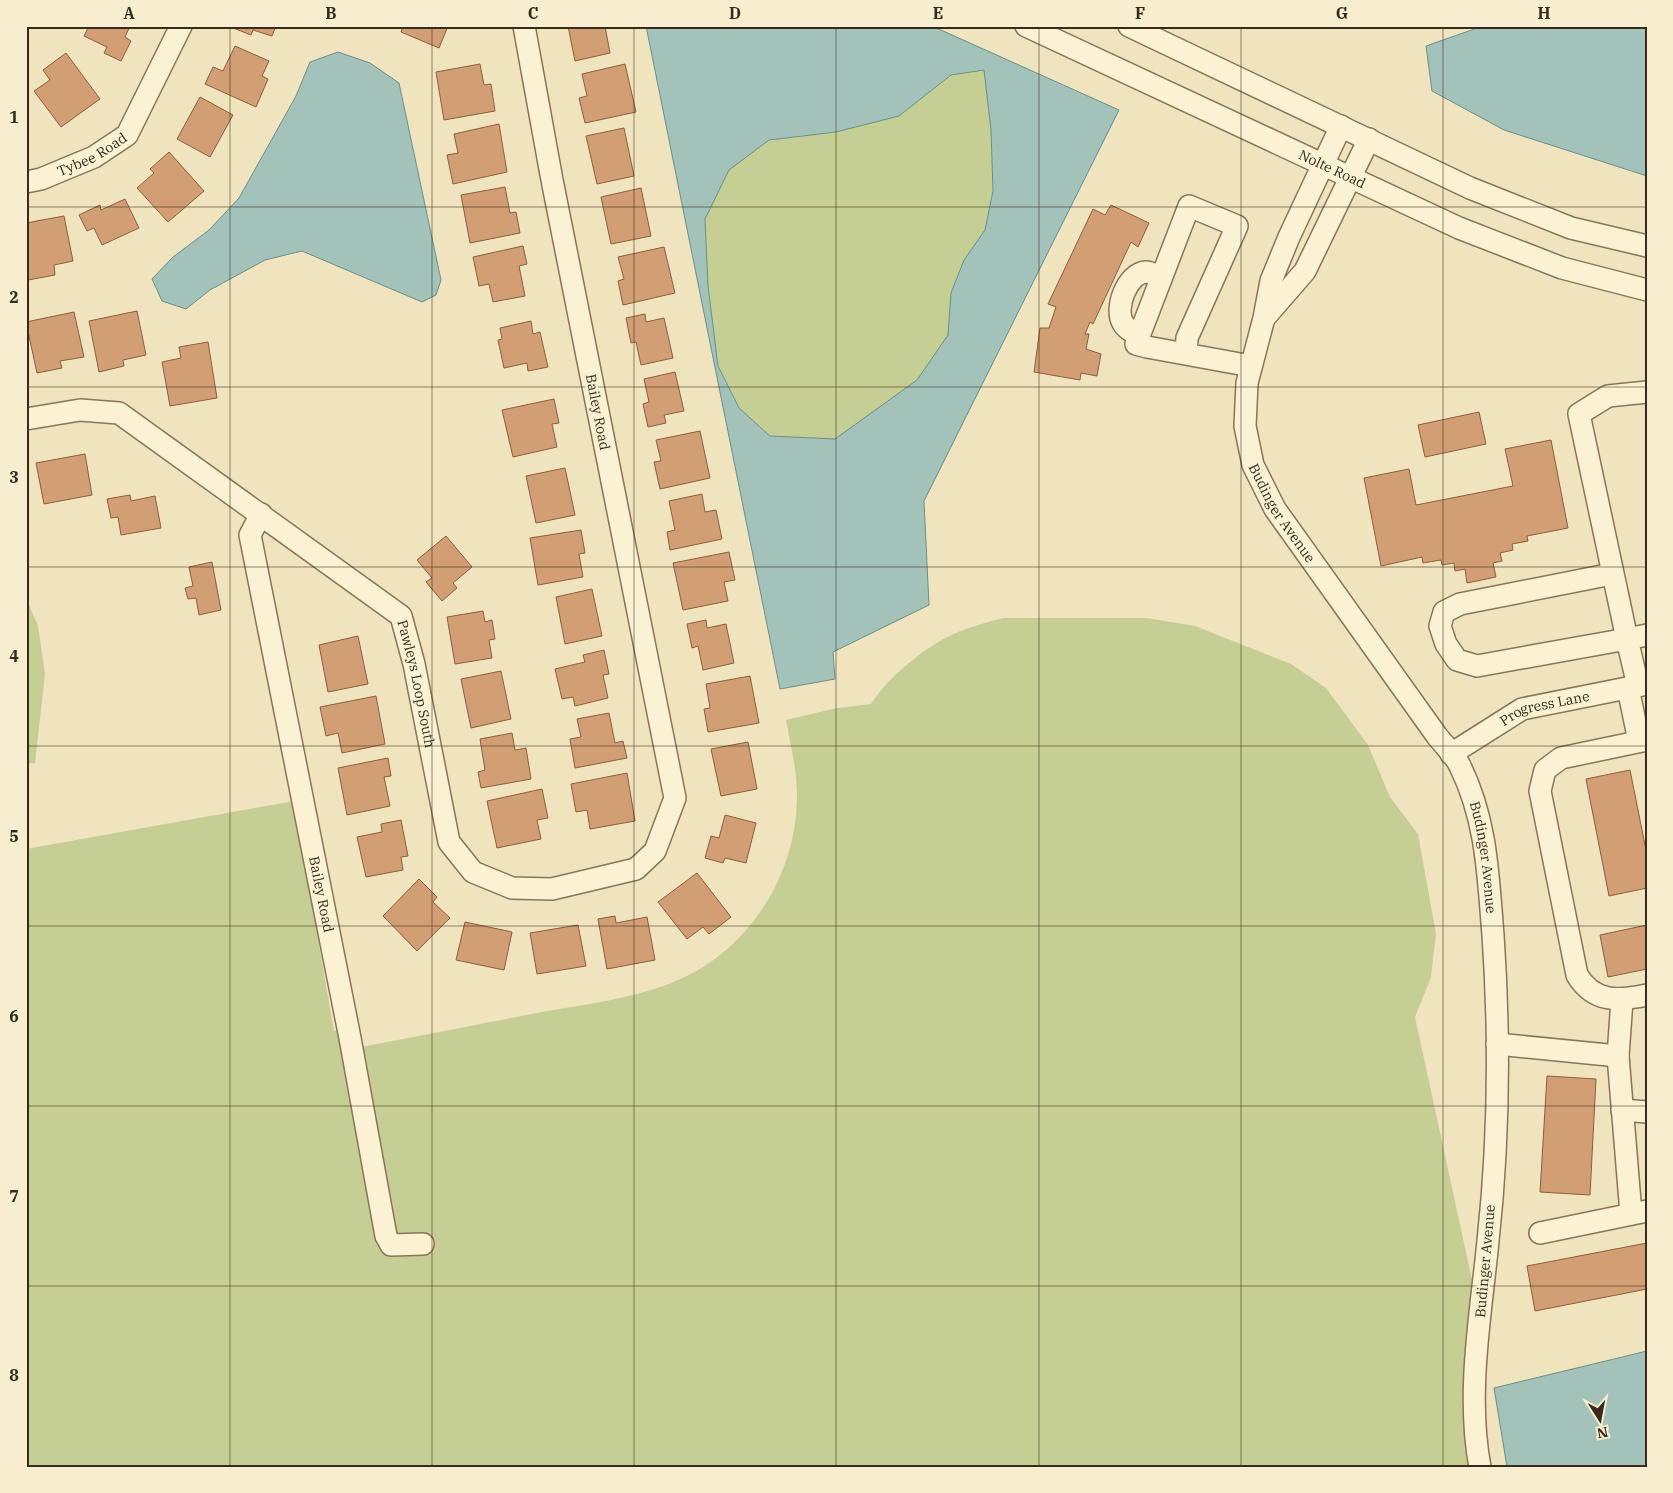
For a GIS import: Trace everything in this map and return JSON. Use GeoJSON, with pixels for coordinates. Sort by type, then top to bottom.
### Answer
{"type":"FeatureCollection","features":[{"type":"Feature","properties":{"kind":"street","name":"Tybee Road"},"geometry":{"type":"LineString","coordinates":[[26,182],[41,179],[94,157],[127,135],[181,26]]}},
{"type":"Feature","properties":{"kind":"street","name":"Bailey Road"},"geometry":{"type":"LineString","coordinates":[[524,26],[552,180],[675,798]]}},
{"type":"Feature","properties":{"kind":"street","name":"Nolte Road"},"geometry":{"type":"LineString","coordinates":[[1026,26],[1351,180],[1459,228],[1562,268],[1647,290]]}},
{"type":"Feature","properties":{"kind":"street"},"geometry":{"type":"LineString","coordinates":[[1129,26],[1470,188],[1572,228],[1647,246]]}},
{"type":"Feature","properties":{"kind":"street","name":"Budinger Avenue"},"geometry":{"type":"LineString","coordinates":[[1341,126],[1272,281],[1246,382],[1245,426],[1252,465],[1275,509],[1436,736],[1460,764],[1475,802],[1487,848],[1498,1075],[1489,1238],[1474,1369],[1480,1467]]}},
{"type":"Feature","properties":{"kind":"street","name":"Budinger Avenue"},"geometry":{"type":"LineString","coordinates":[[1264,318],[1304,271],[1351,180],[1369,139]]}},
{"type":"Feature","properties":{"kind":"street"},"geometry":{"type":"LineString","coordinates":[[1186,354],[1187,338],[1237,226],[1189,206],[1136,344],[1186,354],[1251,366]]}},
{"type":"Feature","properties":{"kind":"street"},"geometry":{"type":"LineString","coordinates":[[1139,335],[1122,323],[1119,311],[1122,299],[1131,281],[1139,275],[1146,272],[1161,277]]}},
{"type":"Feature","properties":{"kind":"street"},"geometry":{"type":"LineString","coordinates":[[1647,392],[1608,396],[1579,414],[1612,574],[1637,637],[1638,686],[1643,741],[1561,758],[1545,770],[1540,791],[1577,975],[1585,988],[1601,996],[1622,1000],[1647,995]]}},
{"type":"Feature","properties":{"kind":"street","name":"Pawleys Loop South"},"geometry":{"type":"LineString","coordinates":[[26,419],[80,410],[119,413],[401,616],[414,664],[449,842],[473,872],[512,888],[552,889],[636,869],[655,851],[675,798]]}},
{"type":"Feature","properties":{"kind":"street","name":"Bailey Road"},"geometry":{"type":"LineString","coordinates":[[261,514],[250,535],[350,1038],[386,1236],[391,1245],[423,1244]]}},
{"type":"Feature","properties":{"kind":"street"},"geometry":{"type":"LineString","coordinates":[[1612,574],[1460,604],[1444,612],[1440,626],[1446,644],[1457,660],[1478,666],[1637,637]]}},
{"type":"Feature","properties":{"kind":"street","name":"Progress Lane"},"geometry":{"type":"LineString","coordinates":[[1452,754],[1522,709],[1638,686]]}},
{"type":"Feature","properties":{"kind":"street"},"geometry":{"type":"LineString","coordinates":[[1540,1232],[1639,1213],[1622,1110],[1618,1056],[1622,1000]]}},
{"type":"Feature","properties":{"kind":"street"},"geometry":{"type":"LineString","coordinates":[[1497,1044],[1618,1056]]}},
{"type":"Feature","properties":{"kind":"street"},"geometry":{"type":"LineString","coordinates":[[1622,1110],[1647,1112]]}},
{"type":"Feature","properties":{"kind":"green space"},"geometry":{"type":"Polygon","coordinates":[[[984,70],[991,130],[993,191],[985,230],[964,260],[951,293],[948,335],[917,380],[835,439],[770,436],[739,408],[718,366],[708,286],[705,219],[729,170],[769,140],[836,132],[899,116],[951,75],[984,70]]]}},
{"type":"Feature","properties":{"kind":"green space"},"geometry":{"type":"Polygon","coordinates":[[[26,598],[38,626],[45,674],[35,763],[26,764],[26,598]]]}},
{"type":"Feature","properties":{"kind":"green space"},"geometry":{"type":"Polygon","coordinates":[[[1003,618],[1147,618],[1195,626],[1291,664],[1326,688],[1368,745],[1390,797],[1418,834],[1436,934],[1431,977],[1415,1017],[1474,1289],[1471,1467],[26,1467],[26,849],[294,801],[334,1031],[350,1029],[361,1047],[622,998],[666,985],[694,972],[720,955],[742,934],[761,911],[776,884],[788,856],[795,826],[797,785],[786,720],[837,708],[871,704],[898,672],[934,645],[958,632],[1003,618]]]}},
{"type":"Feature","properties":{"kind":"water"},"geometry":{"type":"Polygon","coordinates":[[[646,26],[932,26],[1119,110],[924,501],[929,605],[833,652],[835,679],[780,689],[646,26]],[[984,70],[951,75],[899,116],[836,132],[769,140],[729,170],[705,219],[708,286],[718,366],[739,408],[770,436],[835,439],[917,380],[948,335],[951,293],[964,260],[985,230],[993,191],[991,130],[984,70]]]}},
{"type":"Feature","properties":{"kind":"water"},"geometry":{"type":"Polygon","coordinates":[[[1483,26],[1647,26],[1647,176],[1504,130],[1432,91],[1426,46],[1483,26]]]}},
{"type":"Feature","properties":{"kind":"water"},"geometry":{"type":"Polygon","coordinates":[[[338,52],[370,63],[399,83],[441,280],[436,295],[422,302],[302,251],[265,260],[210,290],[186,309],[162,301],[152,279],[173,257],[209,230],[239,198],[296,96],[310,62],[338,52]]]}},
{"type":"Feature","properties":{"kind":"water"},"geometry":{"type":"Polygon","coordinates":[[[1647,1351],[1647,1467],[1507,1467],[1494,1388],[1647,1351]]]}},
{"type":"Feature","properties":{"kind":"building"},"geometry":{"type":"Polygon","coordinates":[[[89,26],[130,26],[125,37],[131,41],[121,61],[104,53],[107,47],[84,36],[89,26]]]}},
{"type":"Feature","properties":{"kind":"building"},"geometry":{"type":"Polygon","coordinates":[[[234,26],[276,26],[272,36],[253,30],[251,35],[233,28],[234,26]]]}},
{"type":"Feature","properties":{"kind":"building"},"geometry":{"type":"Polygon","coordinates":[[[403,26],[448,26],[439,48],[401,32],[403,26]]]}},
{"type":"Feature","properties":{"kind":"building"},"geometry":{"type":"Polygon","coordinates":[[[568,26],[605,26],[610,53],[575,61],[568,26]]]}},
{"type":"Feature","properties":{"kind":"building"},"geometry":{"type":"Polygon","coordinates":[[[235,46],[269,61],[262,76],[268,79],[256,107],[205,84],[213,67],[223,71],[235,46]]]}},
{"type":"Feature","properties":{"kind":"building"},"geometry":{"type":"Polygon","coordinates":[[[66,53],[100,99],[61,127],[34,91],[50,80],[43,70],[66,53]]]}},
{"type":"Feature","properties":{"kind":"building"},"geometry":{"type":"Polygon","coordinates":[[[480,64],[484,85],[491,84],[495,111],[444,120],[436,72],[480,64]]]}},
{"type":"Feature","properties":{"kind":"building"},"geometry":{"type":"Polygon","coordinates":[[[625,64],[636,112],[585,123],[579,98],[587,96],[582,74],[625,64]]]}},
{"type":"Feature","properties":{"kind":"building"},"geometry":{"type":"Polygon","coordinates":[[[200,97],[233,115],[210,157],[177,139],[200,97]]]}},
{"type":"Feature","properties":{"kind":"building"},"geometry":{"type":"Polygon","coordinates":[[[499,124],[507,172],[453,184],[447,155],[458,153],[454,134],[499,124]]]}},
{"type":"Feature","properties":{"kind":"building"},"geometry":{"type":"Polygon","coordinates":[[[624,128],[634,176],[597,184],[586,136],[624,128]]]}},
{"type":"Feature","properties":{"kind":"building"},"geometry":{"type":"Polygon","coordinates":[[[169,152],[204,191],[168,222],[137,188],[154,173],[150,169],[169,152]]]}},
{"type":"Feature","properties":{"kind":"building"},"geometry":{"type":"Polygon","coordinates":[[[505,187],[510,213],[516,212],[520,233],[470,243],[461,195],[505,187]]]}},
{"type":"Feature","properties":{"kind":"building"},"geometry":{"type":"Polygon","coordinates":[[[641,188],[651,236],[611,244],[601,197],[641,188]]]}},
{"type":"Feature","properties":{"kind":"building"},"geometry":{"type":"Polygon","coordinates":[[[125,199],[139,228],[102,245],[94,228],[87,231],[79,215],[100,205],[101,210],[125,199]]]}},
{"type":"Feature","properties":{"kind":"building"},"geometry":{"type":"Polygon","coordinates":[[[1111,205],[1149,223],[1138,247],[1131,242],[1093,324],[1090,322],[1085,334],[1089,334],[1086,349],[1101,354],[1097,376],[1081,373],[1080,380],[1034,372],[1040,328],[1049,328],[1056,307],[1048,304],[1093,209],[1105,215],[1111,205]]]}},
{"type":"Feature","properties":{"kind":"building"},"geometry":{"type":"Polygon","coordinates":[[[64,216],[73,261],[54,265],[55,275],[28,280],[26,223],[64,216]]]}},
{"type":"Feature","properties":{"kind":"building"},"geometry":{"type":"Polygon","coordinates":[[[523,246],[527,264],[519,266],[525,296],[493,302],[489,284],[479,286],[473,257],[523,246]]]}},
{"type":"Feature","properties":{"kind":"building"},"geometry":{"type":"Polygon","coordinates":[[[664,247],[675,293],[623,305],[618,281],[624,279],[618,257],[664,247]]]}},
{"type":"Feature","properties":{"kind":"building"},"geometry":{"type":"Polygon","coordinates":[[[137,311],[146,355],[123,360],[124,366],[99,372],[89,321],[137,311]]]}},
{"type":"Feature","properties":{"kind":"building"},"geometry":{"type":"Polygon","coordinates":[[[74,312],[84,357],[60,361],[62,368],[37,373],[26,322],[74,312]]]}},
{"type":"Feature","properties":{"kind":"building"},"geometry":{"type":"Polygon","coordinates":[[[645,314],[646,322],[664,318],[673,358],[641,365],[636,342],[631,343],[626,318],[645,314]]]}},
{"type":"Feature","properties":{"kind":"building"},"geometry":{"type":"Polygon","coordinates":[[[531,321],[533,334],[540,332],[548,367],[528,371],[527,363],[504,368],[498,340],[502,339],[500,328],[531,321]]]}},
{"type":"Feature","properties":{"kind":"building"},"geometry":{"type":"Polygon","coordinates":[[[208,342],[217,398],[170,406],[162,362],[181,358],[179,347],[208,342]]]}},
{"type":"Feature","properties":{"kind":"building"},"geometry":{"type":"Polygon","coordinates":[[[675,372],[684,411],[664,415],[666,423],[648,427],[643,404],[649,402],[644,379],[675,372]]]}},
{"type":"Feature","properties":{"kind":"building"},"geometry":{"type":"Polygon","coordinates":[[[554,399],[559,423],[552,424],[557,447],[513,457],[502,410],[554,399]]]}},
{"type":"Feature","properties":{"kind":"building"},"geometry":{"type":"Polygon","coordinates":[[[1479,412],[1486,444],[1425,457],[1418,425],[1479,412]]]}},
{"type":"Feature","properties":{"kind":"building"},"geometry":{"type":"Polygon","coordinates":[[[700,431],[710,478],[660,489],[654,462],[661,461],[656,440],[700,431]]]}},
{"type":"Feature","properties":{"kind":"building"},"geometry":{"type":"Polygon","coordinates":[[[1551,440],[1568,528],[1527,536],[1528,541],[1512,544],[1513,550],[1500,553],[1502,561],[1493,563],[1496,577],[1467,583],[1465,569],[1455,571],[1454,563],[1442,565],[1441,560],[1423,563],[1422,557],[1381,566],[1364,478],[1409,469],[1416,505],[1513,486],[1505,449],[1551,440]]]}},
{"type":"Feature","properties":{"kind":"building"},"geometry":{"type":"Polygon","coordinates":[[[85,454],[92,495],[44,504],[36,463],[85,454]]]}},
{"type":"Feature","properties":{"kind":"building"},"geometry":{"type":"Polygon","coordinates":[[[565,468],[575,515],[536,523],[526,476],[565,468]]]}},
{"type":"Feature","properties":{"kind":"building"},"geometry":{"type":"Polygon","coordinates":[[[702,494],[705,512],[716,510],[722,539],[670,550],[667,532],[675,530],[669,501],[702,494]]]}},
{"type":"Feature","properties":{"kind":"building"},"geometry":{"type":"Polygon","coordinates":[[[130,495],[131,501],[155,496],[161,528],[121,535],[118,517],[111,518],[107,499],[130,495]]]}},
{"type":"Feature","properties":{"kind":"building"},"geometry":{"type":"Polygon","coordinates":[[[581,530],[585,553],[579,554],[583,577],[538,585],[530,538],[581,530]]]}},
{"type":"Feature","properties":{"kind":"building"},"geometry":{"type":"Polygon","coordinates":[[[446,536],[472,567],[453,583],[457,588],[442,601],[426,582],[432,578],[417,560],[446,536]]]}},
{"type":"Feature","properties":{"kind":"building"},"geometry":{"type":"Polygon","coordinates":[[[729,552],[735,580],[724,582],[728,601],[683,610],[673,563],[729,552]]]}},
{"type":"Feature","properties":{"kind":"building"},"geometry":{"type":"Polygon","coordinates":[[[212,562],[221,610],[199,615],[196,598],[188,599],[185,588],[193,586],[189,567],[212,562]]]}},
{"type":"Feature","properties":{"kind":"building"},"geometry":{"type":"Polygon","coordinates":[[[592,589],[602,636],[565,644],[556,597],[592,589]]]}},
{"type":"Feature","properties":{"kind":"building"},"geometry":{"type":"Polygon","coordinates":[[[483,611],[485,622],[492,620],[495,639],[489,640],[492,658],[455,664],[447,617],[483,611]]]}},
{"type":"Feature","properties":{"kind":"building"},"geometry":{"type":"Polygon","coordinates":[[[706,620],[707,628],[726,624],[734,663],[703,670],[698,646],[692,648],[687,624],[706,620]]]}},
{"type":"Feature","properties":{"kind":"building"},"geometry":{"type":"Polygon","coordinates":[[[358,636],[368,684],[328,692],[319,645],[358,636]]]}},
{"type":"Feature","properties":{"kind":"building"},"geometry":{"type":"Polygon","coordinates":[[[604,650],[609,674],[603,675],[608,698],[575,706],[573,697],[562,699],[555,669],[585,662],[583,655],[604,650]]]}},
{"type":"Feature","properties":{"kind":"building"},"geometry":{"type":"Polygon","coordinates":[[[501,671],[511,719],[471,728],[461,679],[501,671]]]}},
{"type":"Feature","properties":{"kind":"building"},"geometry":{"type":"Polygon","coordinates":[[[750,676],[759,723],[708,732],[704,709],[710,708],[706,684],[750,676]]]}},
{"type":"Feature","properties":{"kind":"building"},"geometry":{"type":"Polygon","coordinates":[[[376,696],[385,744],[342,753],[338,733],[326,736],[320,707],[376,696]]]}},
{"type":"Feature","properties":{"kind":"building"},"geometry":{"type":"Polygon","coordinates":[[[609,713],[615,743],[623,741],[627,758],[575,768],[570,739],[581,737],[577,719],[609,713]]]}},
{"type":"Feature","properties":{"kind":"building"},"geometry":{"type":"Polygon","coordinates":[[[512,733],[515,750],[526,748],[531,779],[481,788],[478,772],[485,770],[480,739],[512,733]]]}},
{"type":"Feature","properties":{"kind":"building"},"geometry":{"type":"Polygon","coordinates":[[[748,742],[757,789],[721,796],[711,749],[748,742]]]}},
{"type":"Feature","properties":{"kind":"building"},"geometry":{"type":"Polygon","coordinates":[[[388,758],[391,776],[384,777],[390,806],[347,815],[338,768],[388,758]]]}},
{"type":"Feature","properties":{"kind":"building"},"geometry":{"type":"Polygon","coordinates":[[[1630,770],[1647,855],[1647,888],[1609,896],[1586,779],[1630,770]]]}},
{"type":"Feature","properties":{"kind":"building"},"geometry":{"type":"Polygon","coordinates":[[[627,773],[635,821],[590,829],[587,810],[576,812],[571,784],[627,773]]]}},
{"type":"Feature","properties":{"kind":"building"},"geometry":{"type":"Polygon","coordinates":[[[542,789],[548,818],[537,820],[541,839],[497,848],[487,801],[542,789]]]}},
{"type":"Feature","properties":{"kind":"building"},"geometry":{"type":"Polygon","coordinates":[[[725,815],[756,823],[746,863],[725,858],[723,863],[705,858],[711,836],[719,838],[725,815]]]}},
{"type":"Feature","properties":{"kind":"building"},"geometry":{"type":"Polygon","coordinates":[[[401,820],[408,856],[401,857],[403,870],[366,877],[357,837],[382,832],[381,824],[401,820]]]}},
{"type":"Feature","properties":{"kind":"building"},"geometry":{"type":"Polygon","coordinates":[[[697,873],[731,917],[709,934],[703,927],[687,939],[658,902],[697,873]]]}},
{"type":"Feature","properties":{"kind":"building"},"geometry":{"type":"Polygon","coordinates":[[[419,879],[437,897],[433,902],[450,918],[417,951],[383,916],[419,879]]]}},
{"type":"Feature","properties":{"kind":"building"},"geometry":{"type":"Polygon","coordinates":[[[615,916],[616,923],[647,917],[655,960],[607,969],[598,919],[615,916]]]}},
{"type":"Feature","properties":{"kind":"building"},"geometry":{"type":"Polygon","coordinates":[[[465,922],[512,932],[504,970],[456,960],[465,922]]]}},
{"type":"Feature","properties":{"kind":"building"},"geometry":{"type":"Polygon","coordinates":[[[578,925],[586,966],[537,974],[530,933],[578,925]]]}},
{"type":"Feature","properties":{"kind":"building"},"geometry":{"type":"Polygon","coordinates":[[[1647,925],[1647,969],[1608,977],[1600,935],[1647,925]]]}},
{"type":"Feature","properties":{"kind":"building"},"geometry":{"type":"Polygon","coordinates":[[[1547,1076],[1596,1079],[1590,1195],[1540,1192],[1547,1076]]]}},
{"type":"Feature","properties":{"kind":"building"},"geometry":{"type":"Polygon","coordinates":[[[1647,1243],[1647,1289],[1535,1311],[1527,1266],[1647,1243]]]}}]}
